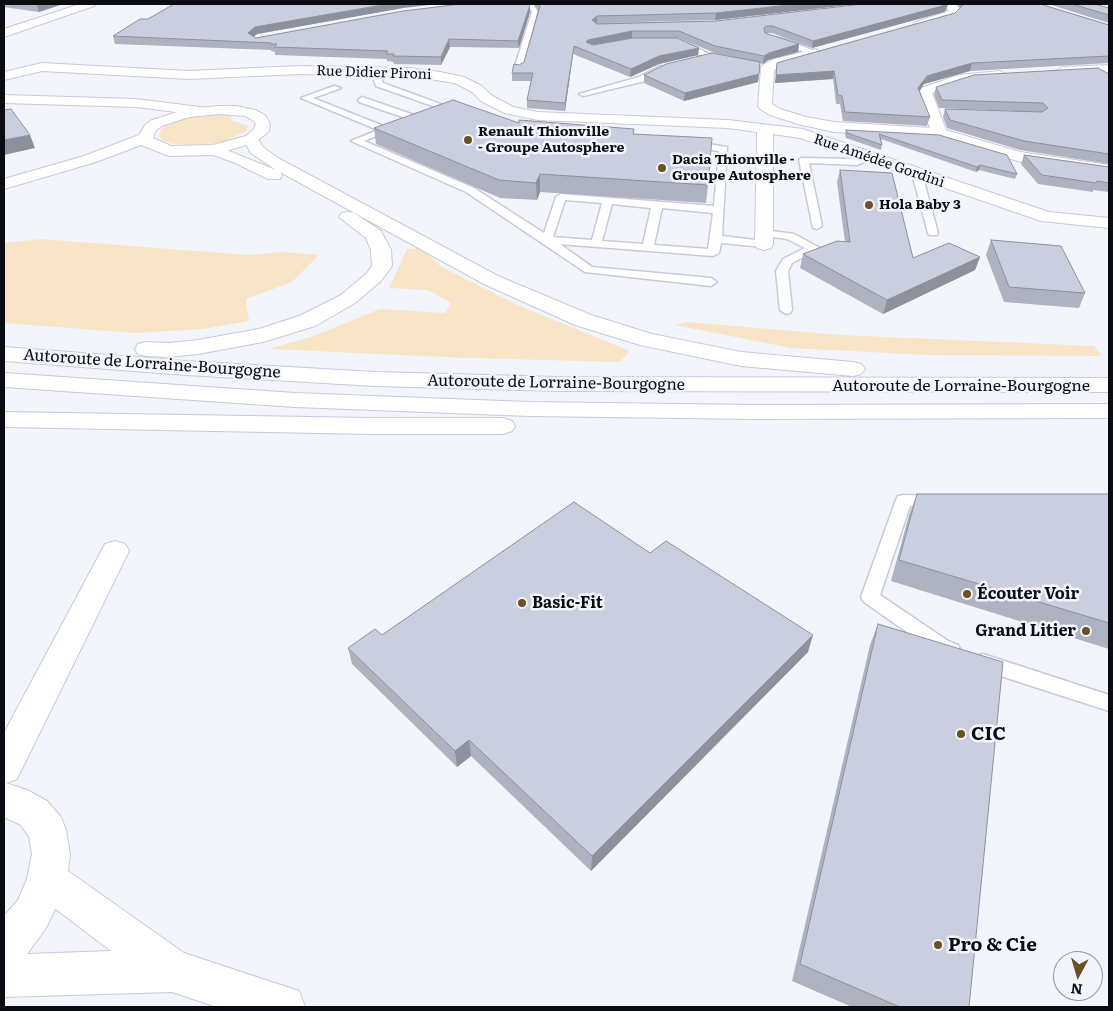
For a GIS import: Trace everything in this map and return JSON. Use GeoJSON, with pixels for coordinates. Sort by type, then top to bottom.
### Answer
{"type":"FeatureCollection","features":[{"type":"Feature","properties":{"kind":"main road"},"geometry":{"type":"LineString","coordinates":[[4,33],[90,4]]}},
{"type":"Feature","properties":{"kind":"main road"},"geometry":{"type":"LineString","coordinates":[[911,26],[954,13],[956,10],[949,4]]}},
{"type":"Feature","properties":{"kind":"main road"},"geometry":{"type":"LineString","coordinates":[[20,16],[46,19]]}},
{"type":"Feature","properties":{"kind":"main road"},"geometry":{"type":"LineString","coordinates":[[821,51],[764,68],[765,106],[775,112],[803,121],[834,128],[939,133],[1018,156],[1066,165],[1109,170]]}},
{"type":"Feature","properties":{"kind":"main road","name":"Rue Didier Pironi"},"geometry":{"type":"LineString","coordinates":[[4,76],[42,68],[205,75],[300,70],[410,72],[460,80],[477,88],[486,98],[509,110],[538,116],[728,124],[764,129]]}},
{"type":"Feature","properties":{"kind":"main road"},"geometry":{"type":"LineString","coordinates":[[1050,72],[1109,69]]}},
{"type":"Feature","properties":{"kind":"main road"},"geometry":{"type":"LineString","coordinates":[[939,133],[938,113],[925,95],[930,89],[970,77],[1010,74]]}},
{"type":"Feature","properties":{"kind":"main road"},"geometry":{"type":"LineString","coordinates":[[4,99],[136,103],[200,111],[236,110],[250,113],[260,118],[263,124],[260,132],[251,138],[228,147],[213,150],[169,151],[157,148],[148,143],[145,138]]}},
{"type":"Feature","properties":{"kind":"main road"},"geometry":{"type":"LineString","coordinates":[[113,103],[143,112],[156,124]]}},
{"type":"Feature","properties":{"kind":"main road"},"geometry":{"type":"LineString","coordinates":[[4,184],[90,159],[145,138],[150,128],[156,124],[176,116],[200,111]]}},
{"type":"Feature","properties":{"kind":"main road"},"geometry":{"type":"LineString","coordinates":[[764,129],[766,140],[764,238]]}},
{"type":"Feature","properties":{"kind":"main road","name":"Rue Amédée Gordini"},"geometry":{"type":"LineString","coordinates":[[764,129],[803,134],[1047,217],[1109,223]]}},
{"type":"Feature","properties":{"kind":"main road"},"geometry":{"type":"LineString","coordinates":[[251,138],[257,150],[272,161],[469,269],[538,302],[615,331],[696,351],[774,364],[887,371],[1109,377]]}},
{"type":"Feature","properties":{"kind":"main road"},"geometry":{"type":"LineString","coordinates":[[4,348],[169,350],[232,342],[286,328],[330,310],[348,299],[374,277],[382,266],[381,250],[374,235],[359,223],[278,177],[239,159],[213,150]]}},
{"type":"Feature","properties":{"kind":"main road"},"geometry":{"type":"LineString","coordinates":[[4,191],[105,162],[169,151]]}},
{"type":"Feature","properties":{"kind":"main road","name":"Autoroute de Lorraine-Bourgogne"},"geometry":{"type":"LineString","coordinates":[[4,354],[186,368],[366,378],[548,384],[1109,386]]}},
{"type":"Feature","properties":{"kind":"main road","name":"Autoroute de Lorraine-Bourgogne"},"geometry":{"type":"LineString","coordinates":[[4,380],[176,393],[529,409],[755,412],[1109,411]]}},
{"type":"Feature","properties":{"kind":"main road"},"geometry":{"type":"LineString","coordinates":[[4,419],[371,426],[700,426],[755,412]]}},
{"type":"Feature","properties":{"kind":"main road"},"geometry":{"type":"LineString","coordinates":[[4,768],[115,551]]}},
{"type":"Feature","properties":{"kind":"main road"},"geometry":{"type":"LineString","coordinates":[[4,800],[14,802],[34,813],[47,830],[51,854],[47,881],[32,914],[4,949]]}},
{"type":"Feature","properties":{"kind":"main road"},"geometry":{"type":"LineString","coordinates":[[47,881],[78,901],[172,971],[283,1007]]}},
{"type":"Feature","properties":{"kind":"main road"},"geometry":{"type":"LineString","coordinates":[[4,976],[172,971]]}},
{"type":"Feature","properties":{"kind":"lane"},"geometry":{"type":"LineString","coordinates":[[518,68],[535,12],[530,4]]}},
{"type":"Feature","properties":{"kind":"lane"},"geometry":{"type":"LineString","coordinates":[[768,37],[821,51]]}},
{"type":"Feature","properties":{"kind":"lane"},"geometry":{"type":"LineString","coordinates":[[670,42],[678,42],[718,58],[695,61]]}},
{"type":"Feature","properties":{"kind":"lane"},"geometry":{"type":"LineString","coordinates":[[583,94],[642,79],[662,68],[670,66]]}},
{"type":"Feature","properties":{"kind":"lane"},"geometry":{"type":"LineString","coordinates":[[1095,70],[1109,80]]}},
{"type":"Feature","properties":{"kind":"lane"},"geometry":{"type":"LineString","coordinates":[[380,71],[377,77],[379,84],[473,117]]}},
{"type":"Feature","properties":{"kind":"lane"},"geometry":{"type":"LineString","coordinates":[[337,88],[305,98],[386,130]]}},
{"type":"Feature","properties":{"kind":"lane"},"geometry":{"type":"LineString","coordinates":[[362,100],[425,116]]}},
{"type":"Feature","properties":{"kind":"lane"},"geometry":{"type":"LineString","coordinates":[[448,108],[356,141],[470,190],[589,270],[711,282]]}},
{"type":"Feature","properties":{"kind":"lane"},"geometry":{"type":"LineString","coordinates":[[547,240],[713,254],[724,148],[679,143]]}},
{"type":"Feature","properties":{"kind":"lane"},"geometry":{"type":"LineString","coordinates":[[817,226],[804,160],[857,162],[869,157]]}},
{"type":"Feature","properties":{"kind":"lane"},"geometry":{"type":"LineString","coordinates":[[917,174],[933,233]]}},
{"type":"Feature","properties":{"kind":"lane"},"geometry":{"type":"LineString","coordinates":[[547,240],[561,197],[718,210]]}},
{"type":"Feature","properties":{"kind":"lane"},"geometry":{"type":"LineString","coordinates":[[596,244],[608,201]]}},
{"type":"Feature","properties":{"kind":"lane"},"geometry":{"type":"LineString","coordinates":[[648,248],[657,205]]}},
{"type":"Feature","properties":{"kind":"lane"},"geometry":{"type":"LineString","coordinates":[[716,239],[790,236],[814,248],[787,261],[782,271],[786,310]]}},
{"type":"Feature","properties":{"kind":"lane"},"geometry":{"type":"LineString","coordinates":[[953,501],[904,500],[870,597],[941,646],[1001,669],[1109,703]]}},
{"type":"Feature","properties":{"kind":"shaded area"},"geometry":{"type":"Polygon","coordinates":[[[232,115],[231,120],[248,126],[246,131],[226,141],[203,146],[173,144],[163,141],[159,135],[161,129],[167,124],[189,116],[232,115]]]}},
{"type":"Feature","properties":{"kind":"shaded area"},"geometry":{"type":"Polygon","coordinates":[[[41,239],[248,255],[282,252],[319,255],[292,282],[246,299],[249,321],[203,329],[135,333],[4,323],[4,243],[41,239]]]}},
{"type":"Feature","properties":{"kind":"shaded area"},"geometry":{"type":"Polygon","coordinates":[[[422,248],[440,266],[522,307],[630,351],[620,362],[466,358],[269,349],[311,337],[380,309],[445,313],[451,303],[428,290],[389,288],[407,249],[422,248]]]}},
{"type":"Feature","properties":{"kind":"shaded area"},"geometry":{"type":"Polygon","coordinates":[[[687,322],[841,335],[1094,346],[1102,356],[927,355],[791,348],[675,325],[687,322]]]}},
{"type":"Feature","properties":{"kind":"building"},"geometry":{"type":"Polygon","coordinates":[[[174,4],[388,4],[255,27],[248,33],[256,38],[403,11],[461,4],[530,5],[518,41],[449,39],[441,57],[393,56],[394,54],[386,54],[388,51],[274,47],[277,44],[271,43],[113,36],[140,19],[148,19],[174,4]]]}},
{"type":"Feature","properties":{"kind":"building"},"geometry":{"type":"Polygon","coordinates":[[[538,4],[798,4],[716,13],[597,16],[592,20],[597,24],[716,21],[862,4],[948,4],[813,41],[773,26],[766,26],[764,28],[765,33],[799,44],[764,56],[715,46],[679,31],[632,31],[588,40],[586,42],[593,45],[633,38],[677,38],[699,48],[659,56],[631,69],[574,46],[565,103],[527,100],[533,73],[512,73],[514,64],[519,65],[524,62],[540,6],[538,4]]]}},
{"type":"Feature","properties":{"kind":"building"},"geometry":{"type":"Polygon","coordinates":[[[964,4],[1040,4],[1109,25],[1109,56],[972,63],[927,76],[918,88],[930,117],[845,112],[842,96],[838,95],[834,71],[776,75],[777,63],[955,13],[964,4]]]}},
{"type":"Feature","properties":{"kind":"building"},"geometry":{"type":"Polygon","coordinates":[[[1072,4],[1094,4],[1109,8],[1109,15],[1072,4]]]}},
{"type":"Feature","properties":{"kind":"building"},"geometry":{"type":"Polygon","coordinates":[[[712,53],[760,62],[759,74],[685,93],[644,75],[666,64],[712,53]]]}},
{"type":"Feature","properties":{"kind":"building"},"geometry":{"type":"Polygon","coordinates":[[[1098,68],[1109,74],[1109,154],[1024,141],[950,120],[945,109],[1042,112],[1048,108],[1043,103],[942,100],[936,87],[974,75],[1098,68]]]}},
{"type":"Feature","properties":{"kind":"building"},"geometry":{"type":"Polygon","coordinates":[[[453,100],[519,123],[519,120],[634,129],[633,134],[712,138],[708,185],[540,174],[536,183],[499,180],[374,128],[453,100]]]}},
{"type":"Feature","properties":{"kind":"building"},"geometry":{"type":"Polygon","coordinates":[[[11,109],[30,135],[4,140],[4,110],[11,109]]]}},
{"type":"Feature","properties":{"kind":"building"},"geometry":{"type":"Polygon","coordinates":[[[846,130],[939,135],[1007,155],[1017,174],[980,165],[977,167],[879,134],[882,145],[847,133],[846,130]]]}},
{"type":"Feature","properties":{"kind":"building"},"geometry":{"type":"Polygon","coordinates":[[[1024,155],[1109,167],[1109,183],[1097,181],[1096,183],[1042,175],[1024,155]]]}},
{"type":"Feature","properties":{"kind":"building"},"geometry":{"type":"Polygon","coordinates":[[[840,170],[892,173],[913,258],[949,243],[980,257],[887,300],[803,254],[837,241],[850,242],[840,170]]]}},
{"type":"Feature","properties":{"kind":"building"},"geometry":{"type":"Polygon","coordinates":[[[991,240],[1061,246],[1085,293],[1009,287],[991,240]]]}},
{"type":"Feature","properties":{"kind":"building"},"geometry":{"type":"Polygon","coordinates":[[[917,494],[1109,494],[1109,623],[899,560],[917,494]]]}},
{"type":"Feature","properties":{"kind":"building"},"geometry":{"type":"Polygon","coordinates":[[[574,502],[650,553],[666,541],[813,635],[592,856],[469,740],[455,751],[348,648],[375,629],[382,635],[574,502]]]}},
{"type":"Feature","properties":{"kind":"building"},"geometry":{"type":"Polygon","coordinates":[[[878,624],[1003,662],[969,1007],[900,1007],[800,964],[878,624]]]}},
{"type":"Feature","properties":{"kind":"place","name":"Renault Thionville - Groupe Autosphere"},"geometry":{"type":"Point","coordinates":[468,140]}},
{"type":"Feature","properties":{"kind":"place","name":"Dacia Thionville - Groupe Autosphere"},"geometry":{"type":"Point","coordinates":[662,168]}},
{"type":"Feature","properties":{"kind":"place","name":"Hola Baby 3"},"geometry":{"type":"Point","coordinates":[869,205]}},
{"type":"Feature","properties":{"kind":"place","name":"Écouter Voir"},"geometry":{"type":"Point","coordinates":[967,594]}},
{"type":"Feature","properties":{"kind":"place","name":"Basic-Fit"},"geometry":{"type":"Point","coordinates":[522,603]}},
{"type":"Feature","properties":{"kind":"place","name":"Grand Litier"},"geometry":{"type":"Point","coordinates":[1086,631]}},
{"type":"Feature","properties":{"kind":"place","name":"CIC"},"geometry":{"type":"Point","coordinates":[961,734]}},
{"type":"Feature","properties":{"kind":"place","name":"Pro & Cie"},"geometry":{"type":"Point","coordinates":[938,945]}}]}
